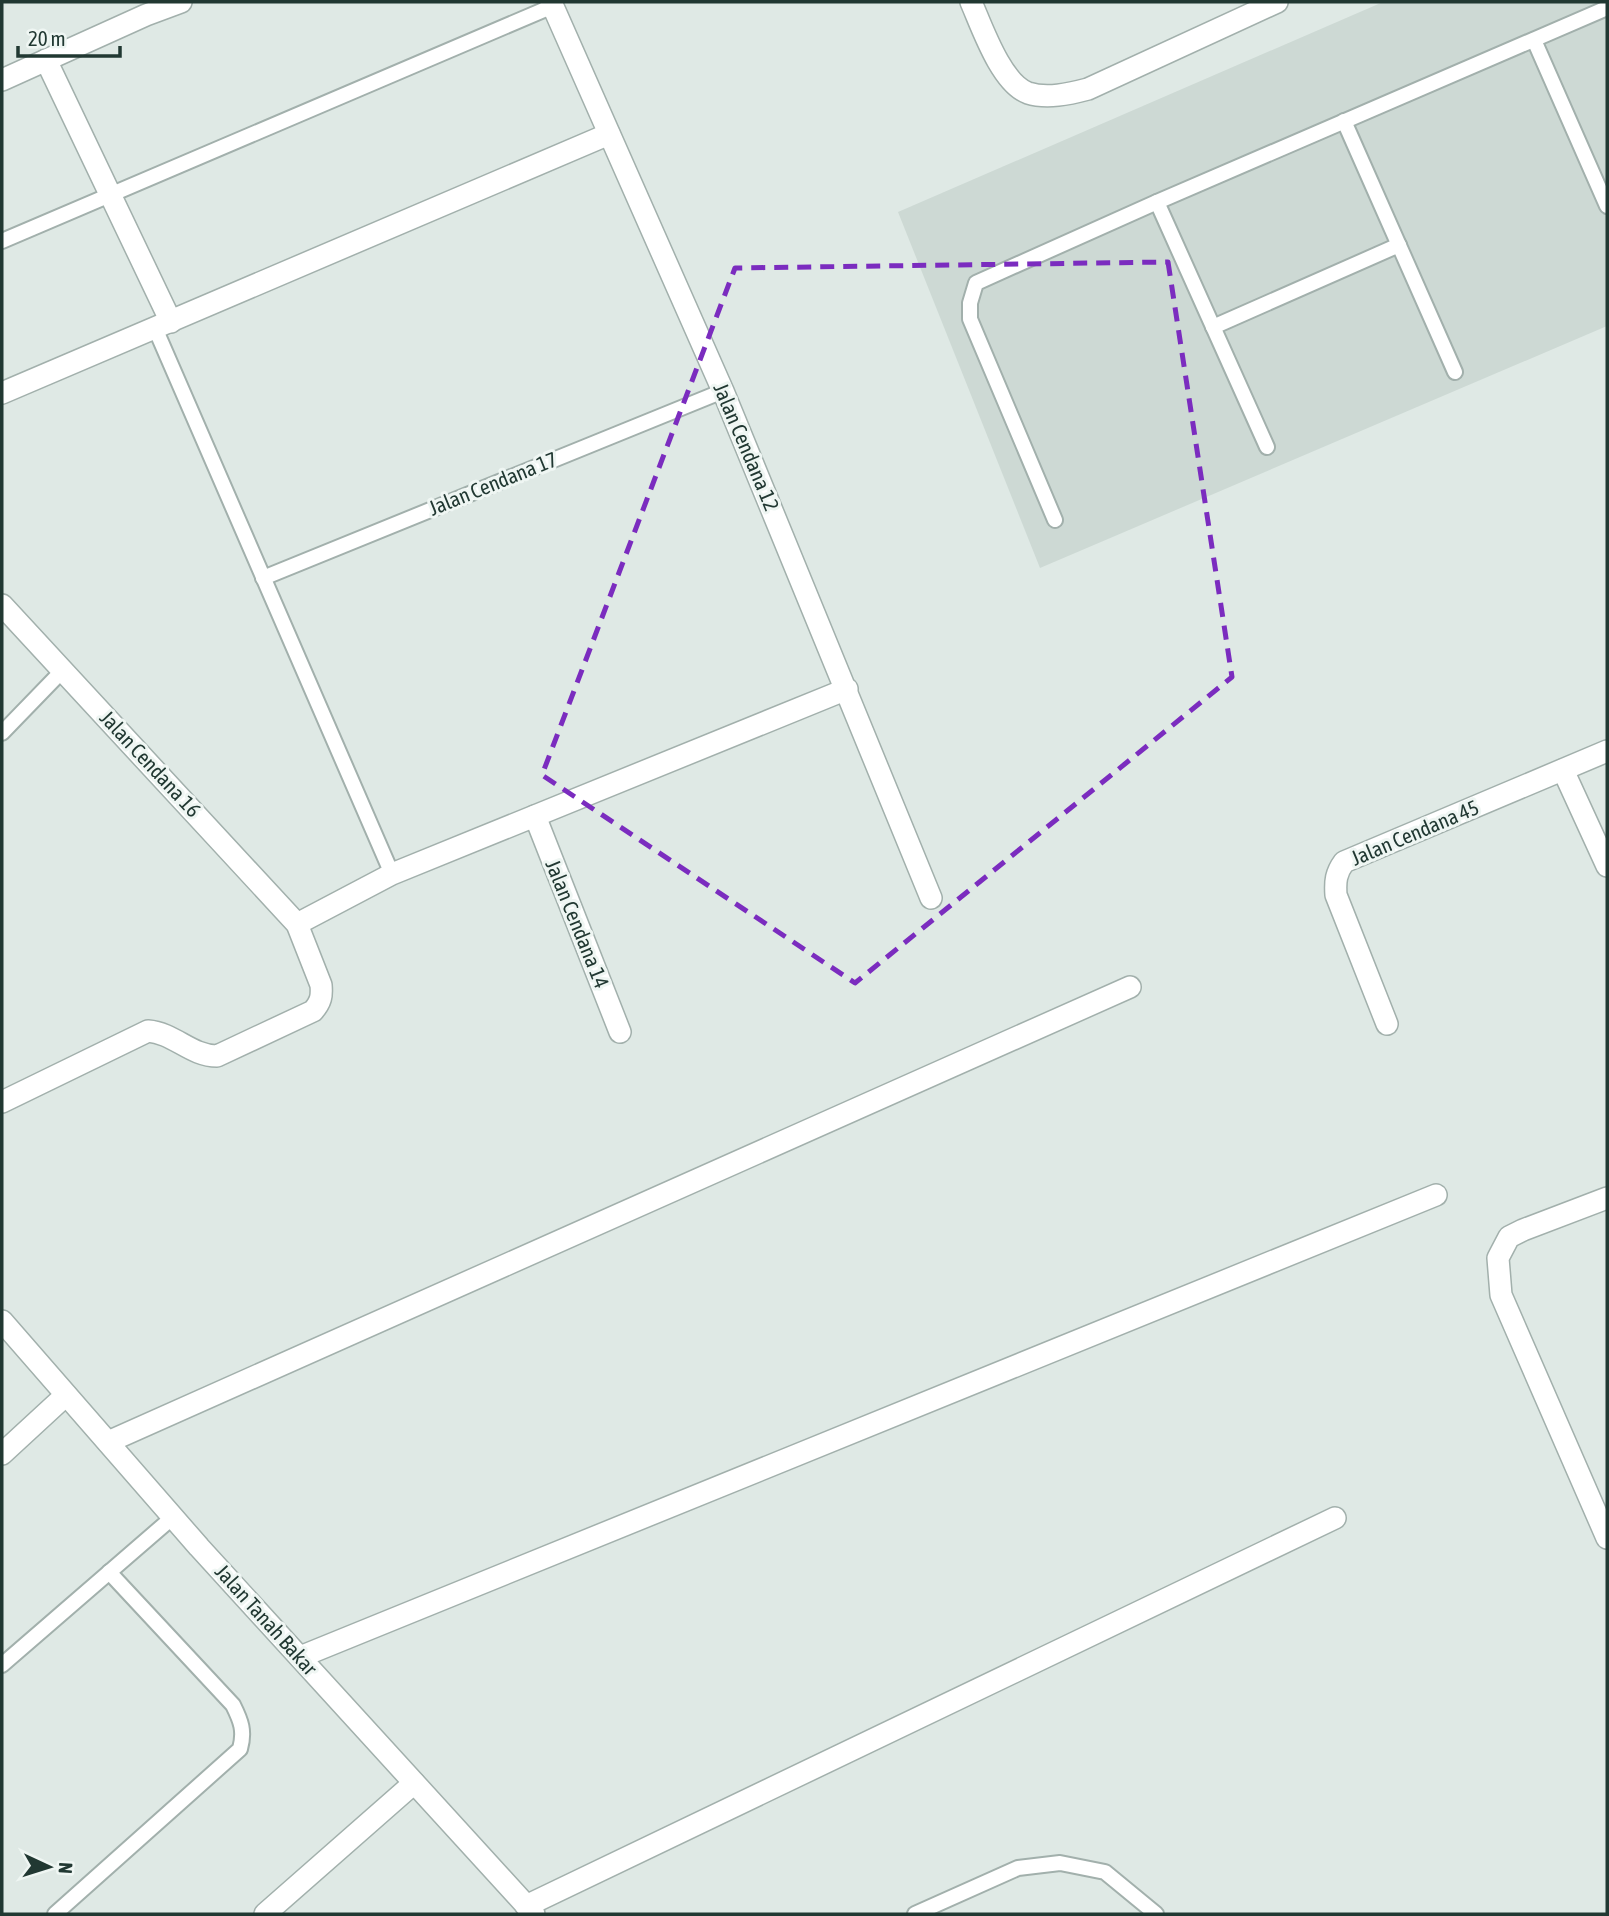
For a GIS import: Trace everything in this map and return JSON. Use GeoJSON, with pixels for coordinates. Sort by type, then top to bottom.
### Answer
{"type":"FeatureCollection","features":[{"type":"Feature","properties":{"kind":"street"},"geometry":{"type":"LineString","coordinates":[[2,80],[144,8],[181,2]]}},
{"type":"Feature","properties":{"kind":"street"},"geometry":{"type":"LineString","coordinates":[[971,2],[1001,68],[1026,92],[1044,95],[1068,94],[1088,89],[1254,6],[1277,2]]}},
{"type":"Feature","properties":{"kind":"street","name":"Jalan Cendana 12"},"geometry":{"type":"LineString","coordinates":[[552,4],[723,391],[931,898]]}},
{"type":"Feature","properties":{"kind":"street"},"geometry":{"type":"LineString","coordinates":[[46,60],[109,195],[163,325]]}},
{"type":"Feature","properties":{"kind":"street"},"geometry":{"type":"LineString","coordinates":[[2,393],[610,134]]}},
{"type":"Feature","properties":{"kind":"street","name":"Jalan Cendana 16"},"geometry":{"type":"LineString","coordinates":[[2,605],[297,924]]}},
{"type":"Feature","properties":{"kind":"street"},"geometry":{"type":"LineString","coordinates":[[2,1102],[148,1031],[167,1034],[206,1056],[217,1056],[313,1011],[322,995],[321,985],[297,924],[393,874],[847,689]]}},
{"type":"Feature","properties":{"kind":"street","name":"Jalan Cendana 45"},"geometry":{"type":"LineString","coordinates":[[1387,1024],[1336,895],[1335,882],[1344,862],[1607,751]]}},
{"type":"Feature","properties":{"kind":"street"},"geometry":{"type":"LineString","coordinates":[[1563,770],[1607,866]]}},
{"type":"Feature","properties":{"kind":"street","name":"Jalan Cendana 14"},"geometry":{"type":"LineString","coordinates":[[535,816],[620,1032]]}},
{"type":"Feature","properties":{"kind":"street"},"geometry":{"type":"LineString","coordinates":[[108,1442],[1130,987]]}},
{"type":"Feature","properties":{"kind":"street"},"geometry":{"type":"LineString","coordinates":[[300,1657],[1436,1195]]}},
{"type":"Feature","properties":{"kind":"street"},"geometry":{"type":"LineString","coordinates":[[1607,1198],[1509,1237],[1498,1258],[1498,1271],[1501,1295],[1607,1538]]}},
{"type":"Feature","properties":{"kind":"street","name":"Jalan Tanah Bakar"},"geometry":{"type":"LineString","coordinates":[[2,1321],[173,1517],[530,1910]]}},
{"type":"Feature","properties":{"kind":"street"},"geometry":{"type":"LineString","coordinates":[[2,1454],[66,1395]]}},
{"type":"Feature","properties":{"kind":"street"},"geometry":{"type":"LineString","coordinates":[[530,1910],[1335,1518]]}},
{"type":"Feature","properties":{"kind":"street"},"geometry":{"type":"LineString","coordinates":[[265,1914],[414,1783]]}},
{"type":"Feature","properties":{"kind":"lane"},"geometry":{"type":"LineString","coordinates":[[2,241],[552,4]]}},
{"type":"Feature","properties":{"kind":"lane"},"geometry":{"type":"LineString","coordinates":[[1055,520],[970,319],[970,303],[976,283],[1607,8]]}},
{"type":"Feature","properties":{"kind":"lane"},"geometry":{"type":"LineString","coordinates":[[1534,40],[1607,206]]}},
{"type":"Feature","properties":{"kind":"lane"},"geometry":{"type":"LineString","coordinates":[[1344,121],[1455,372]]}},
{"type":"Feature","properties":{"kind":"lane"},"geometry":{"type":"LineString","coordinates":[[1157,202],[1267,447]]}},
{"type":"Feature","properties":{"kind":"lane"},"geometry":{"type":"LineString","coordinates":[[1213,327],[1399,245]]}},
{"type":"Feature","properties":{"kind":"lane"},"geometry":{"type":"LineString","coordinates":[[163,325],[263,578],[393,874]]}},
{"type":"Feature","properties":{"kind":"lane","name":"Jalan Cendana 17"},"geometry":{"type":"LineString","coordinates":[[263,578],[723,391]]}},
{"type":"Feature","properties":{"kind":"lane"},"geometry":{"type":"LineString","coordinates":[[2,733],[63,670]]}},
{"type":"Feature","properties":{"kind":"lane"},"geometry":{"type":"LineString","coordinates":[[2,1665],[173,1517]]}},
{"type":"Feature","properties":{"kind":"lane"},"geometry":{"type":"LineString","coordinates":[[55,1914],[240,1749],[243,1737],[242,1721],[233,1705],[109,1572]]}},
{"type":"Feature","properties":{"kind":"lane"},"geometry":{"type":"LineString","coordinates":[[915,1914],[1018,1868],[1060,1863],[1105,1872],[1156,1914]]}},
{"type":"Feature","properties":{"kind":"highlighted area"},"geometry":{"type":"Polygon","coordinates":[[[1168,262],[1232,677],[855,983],[542,775],[735,268],[1168,262]]]}},
{"type":"Feature","properties":{"kind":"shaded area"},"geometry":{"type":"Polygon","coordinates":[[[1383,2],[1607,2],[1607,326],[1040,568],[898,212],[1383,2]]]}}]}
